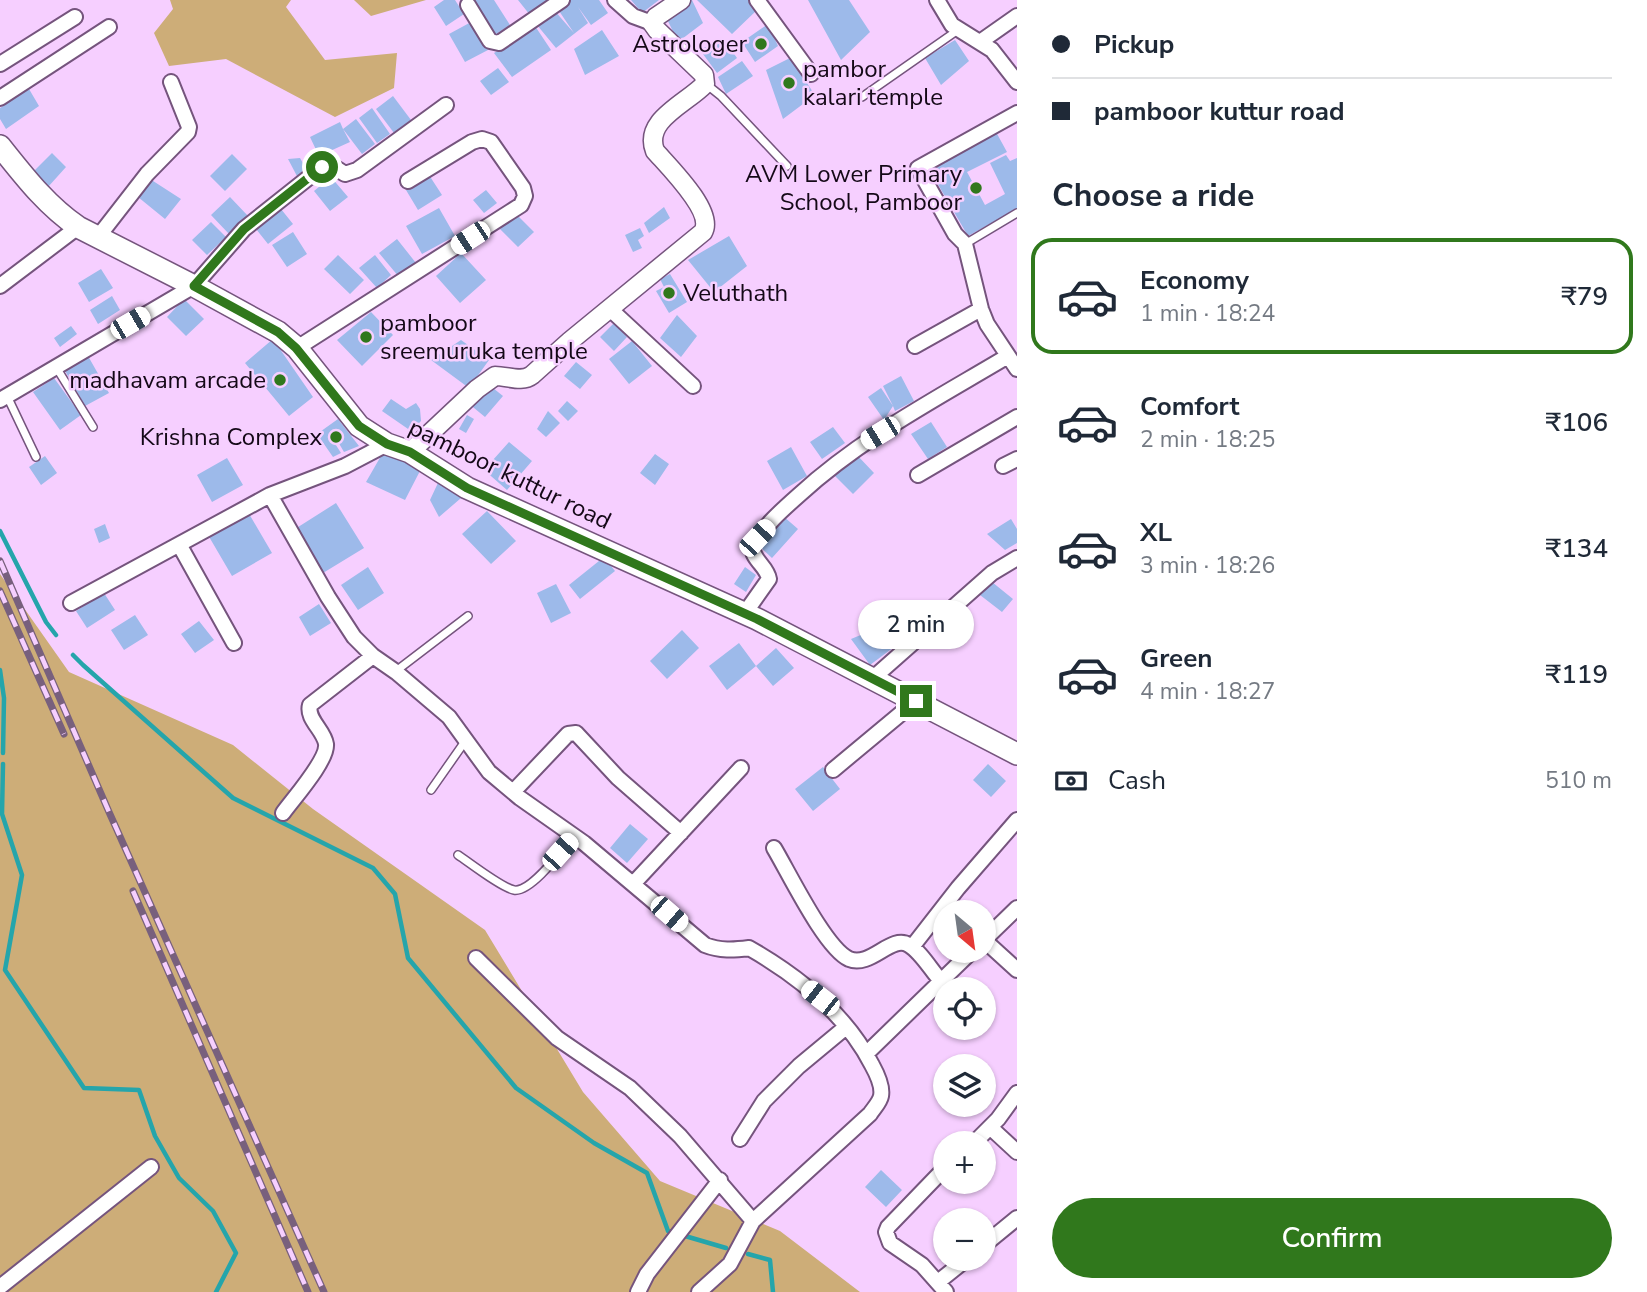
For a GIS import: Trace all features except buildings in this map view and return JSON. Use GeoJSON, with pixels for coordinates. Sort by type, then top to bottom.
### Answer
{"type":"FeatureCollection","features":[{"type":"Feature","properties":{"kind":"main road","name":"pamboor kuttur road"},"geometry":{"type":"LineString","coordinates":[[0,146],[37,192],[61,216],[278,332],[296,348],[359,426],[387,444],[410,452],[467,488],[745,613],[1017,754]]}},
{"type":"Feature","properties":{"kind":"street"},"geometry":{"type":"LineString","coordinates":[[468,5],[490,41],[499,43],[562,0]]}},
{"type":"Feature","properties":{"kind":"street"},"geometry":{"type":"LineString","coordinates":[[410,452],[477,389],[495,376],[527,379],[706,227],[706,219],[699,204],[652,142],[655,125],[705,84],[704,75],[652,23],[633,16],[615,0]]}},
{"type":"Feature","properties":{"kind":"street"},"geometry":{"type":"LineString","coordinates":[[652,23],[656,17],[681,0]]}},
{"type":"Feature","properties":{"kind":"street"},"geometry":{"type":"LineString","coordinates":[[757,0],[811,74]]}},
{"type":"Feature","properties":{"kind":"street"},"geometry":{"type":"LineString","coordinates":[[937,0],[951,25],[992,50],[1017,82]]}},
{"type":"Feature","properties":{"kind":"street"},"geometry":{"type":"LineString","coordinates":[[980,42],[1017,16]]}},
{"type":"Feature","properties":{"kind":"street"},"geometry":{"type":"LineString","coordinates":[[0,64],[75,17]]}},
{"type":"Feature","properties":{"kind":"street"},"geometry":{"type":"LineString","coordinates":[[0,98],[109,27]]}},
{"type":"Feature","properties":{"kind":"street"},"geometry":{"type":"LineString","coordinates":[[98,237],[147,174],[188,132],[171,82]]}},
{"type":"Feature","properties":{"kind":"street"},"geometry":{"type":"LineString","coordinates":[[4,398],[194,286],[244,229],[322,167],[331,164],[345,174],[357,170],[446,105]]}},
{"type":"Feature","properties":{"kind":"street"},"geometry":{"type":"LineString","coordinates":[[1017,113],[918,169],[955,234],[965,244],[987,324],[1017,369]]}},
{"type":"Feature","properties":{"kind":"street"},"geometry":{"type":"LineString","coordinates":[[296,348],[521,205],[525,196],[523,188],[491,142],[482,139],[472,142],[408,181]]}},
{"type":"Feature","properties":{"kind":"street"},"geometry":{"type":"LineString","coordinates":[[0,286],[78,227]]}},
{"type":"Feature","properties":{"kind":"street"},"geometry":{"type":"LineString","coordinates":[[610,309],[693,386]]}},
{"type":"Feature","properties":{"kind":"street"},"geometry":{"type":"LineString","coordinates":[[915,346],[981,309]]}},
{"type":"Feature","properties":{"kind":"street"},"geometry":{"type":"LineString","coordinates":[[745,613],[769,579],[769,575],[755,558],[752,545],[784,508],[859,446],[1007,356]]}},
{"type":"Feature","properties":{"kind":"street"},"geometry":{"type":"LineString","coordinates":[[918,475],[1017,416]]}},
{"type":"Feature","properties":{"kind":"street"},"geometry":{"type":"LineString","coordinates":[[71,603],[271,495],[345,466],[387,444]]}},
{"type":"Feature","properties":{"kind":"street"},"geometry":{"type":"LineString","coordinates":[[1003,466],[1017,459]]}},
{"type":"Feature","properties":{"kind":"street"},"geometry":{"type":"LineString","coordinates":[[271,495],[328,597],[354,637],[373,656],[449,717],[489,772],[634,884],[705,945],[715,949],[750,948],[772,961],[820,998],[866,1054],[881,1087],[881,1098],[870,1114],[753,1221],[730,1264],[699,1292]]}},
{"type":"Feature","properties":{"kind":"street"},"geometry":{"type":"LineString","coordinates":[[180,546],[234,643]]}},
{"type":"Feature","properties":{"kind":"street"},"geometry":{"type":"LineString","coordinates":[[872,679],[992,573],[1017,558]]}},
{"type":"Feature","properties":{"kind":"street"},"geometry":{"type":"LineString","coordinates":[[283,813],[326,750],[324,737],[310,715],[310,705],[373,656]]}},
{"type":"Feature","properties":{"kind":"street"},"geometry":{"type":"LineString","coordinates":[[833,770],[916,701]]}},
{"type":"Feature","properties":{"kind":"street"},"geometry":{"type":"LineString","coordinates":[[513,792],[568,734],[576,733],[618,778],[681,833]]}},
{"type":"Feature","properties":{"kind":"street"},"geometry":{"type":"LineString","coordinates":[[634,884],[741,768]]}},
{"type":"Feature","properties":{"kind":"street"},"geometry":{"type":"LineString","coordinates":[[912,947],[958,888],[1017,820]]}},
{"type":"Feature","properties":{"kind":"street"},"geometry":{"type":"LineString","coordinates":[[774,848],[825,936],[846,957],[852,960],[866,959],[903,942],[912,947],[937,977]]}},
{"type":"Feature","properties":{"kind":"street"},"geometry":{"type":"LineString","coordinates":[[996,928],[1017,908]]}},
{"type":"Feature","properties":{"kind":"street"},"geometry":{"type":"LineString","coordinates":[[996,951],[1017,970]]}},
{"type":"Feature","properties":{"kind":"street"},"geometry":{"type":"LineString","coordinates":[[475,958],[556,1038],[630,1088],[680,1136],[753,1221]]}},
{"type":"Feature","properties":{"kind":"street"},"geometry":{"type":"LineString","coordinates":[[944,977],[959,963]]}},
{"type":"Feature","properties":{"kind":"street"},"geometry":{"type":"LineString","coordinates":[[866,1054],[933,988]]}},
{"type":"Feature","properties":{"kind":"street"},"geometry":{"type":"LineString","coordinates":[[740,1139],[764,1101],[799,1066],[846,1027]]}},
{"type":"Feature","properties":{"kind":"street"},"geometry":{"type":"LineString","coordinates":[[988,1131],[1017,1093]]}},
{"type":"Feature","properties":{"kind":"street"},"geometry":{"type":"LineString","coordinates":[[991,1128],[1017,1152]]}},
{"type":"Feature","properties":{"kind":"street"},"geometry":{"type":"LineString","coordinates":[[0,1287],[151,1167]]}},
{"type":"Feature","properties":{"kind":"street"},"geometry":{"type":"LineString","coordinates":[[638,1292],[647,1274],[687,1226],[720,1180]]}},
{"type":"Feature","properties":{"kind":"street"},"geometry":{"type":"LineString","coordinates":[[933,1180],[886,1232],[890,1243],[922,1265],[942,1287],[956,1271]]}},
{"type":"Feature","properties":{"kind":"street"},"geometry":{"type":"LineString","coordinates":[[996,1235],[1017,1218]]}},
{"type":"Feature","properties":{"kind":"lane"},"geometry":{"type":"LineString","coordinates":[[862,97],[958,30]]}},
{"type":"Feature","properties":{"kind":"lane"},"geometry":{"type":"LineString","coordinates":[[705,84],[721,96],[787,166]]}},
{"type":"Feature","properties":{"kind":"lane"},"geometry":{"type":"LineString","coordinates":[[965,244],[1017,213]]}},
{"type":"Feature","properties":{"kind":"lane"},"geometry":{"type":"LineString","coordinates":[[55,367],[93,427]]}},
{"type":"Feature","properties":{"kind":"lane"},"geometry":{"type":"LineString","coordinates":[[4,398],[36,457]]}},
{"type":"Feature","properties":{"kind":"lane"},"geometry":{"type":"LineString","coordinates":[[396,672],[468,617]]}},
{"type":"Feature","properties":{"kind":"lane"},"geometry":{"type":"LineString","coordinates":[[431,790],[466,740]]}},
{"type":"Feature","properties":{"kind":"lane"},"geometry":{"type":"LineString","coordinates":[[458,855],[509,888],[521,890],[531,884],[574,836]]}},
{"type":"Feature","properties":{"kind":"shaded area"},"geometry":{"type":"Polygon","coordinates":[[[170,0],[291,0],[286,7],[325,60],[397,53],[394,88],[335,117],[226,59],[169,66],[154,33],[173,9],[170,0]]]}},
{"type":"Feature","properties":{"kind":"shaded area"},"geometry":{"type":"Polygon","coordinates":[[[354,0],[426,0],[371,16],[354,0]]]}},
{"type":"Feature","properties":{"kind":"shaded area"},"geometry":{"type":"Polygon","coordinates":[[[0,574],[69,672],[233,745],[313,809],[485,930],[583,1092],[660,1181],[780,1231],[860,1292],[0,1292],[0,574]]]}},
{"type":"Feature","properties":{"kind":"waterway"},"geometry":{"type":"LineString","coordinates":[[0,531],[46,622],[56,635]]}},
{"type":"Feature","properties":{"kind":"waterway"},"geometry":{"type":"LineString","coordinates":[[73,655],[233,798],[373,868],[395,894],[408,958],[516,1088],[594,1143],[647,1173],[668,1231],[726,1248]]}},
{"type":"Feature","properties":{"kind":"waterway"},"geometry":{"type":"LineString","coordinates":[[0,670],[4,698],[3,753]]}},
{"type":"Feature","properties":{"kind":"waterway"},"geometry":{"type":"LineString","coordinates":[[3,764],[2,814],[22,875],[5,970],[84,1088],[139,1090],[155,1136],[179,1178],[213,1211],[236,1253],[216,1292]]}},
{"type":"Feature","properties":{"kind":"waterway"},"geometry":{"type":"LineString","coordinates":[[748,1254],[770,1260],[773,1292]]}},
{"type":"Feature","properties":{"kind":"railway"},"geometry":{"type":"LineString","coordinates":[[0,561],[324,1292]]}},
{"type":"Feature","properties":{"kind":"railway"},"geometry":{"type":"LineString","coordinates":[[0,591],[64,734]]}},
{"type":"Feature","properties":{"kind":"railway"},"geometry":{"type":"LineString","coordinates":[[133,891],[308,1292]]}},
{"type":"Feature","properties":{"kind":"place","name":"Astrologer"},"geometry":{"type":"Point","coordinates":[761,44]}},
{"type":"Feature","properties":{"kind":"place","name":"pambor kalari temple"},"geometry":{"type":"Point","coordinates":[789,83]}},
{"type":"Feature","properties":{"kind":"place","name":"AVM Lower Primary School, Pamboor"},"geometry":{"type":"Point","coordinates":[976,188]}},
{"type":"Feature","properties":{"kind":"place","name":"Veluthath"},"geometry":{"type":"Point","coordinates":[669,293]}},
{"type":"Feature","properties":{"kind":"place","name":"pamboor sreemuruka temple"},"geometry":{"type":"Point","coordinates":[366,337]}},
{"type":"Feature","properties":{"kind":"place","name":"madhavam arcade"},"geometry":{"type":"Point","coordinates":[280,380]}},
{"type":"Feature","properties":{"kind":"place","name":"Krishna Complex"},"geometry":{"type":"Point","coordinates":[336,437]}},
{"type":"Feature","properties":{"kind":"route"},"geometry":{"type":"LineString","coordinates":[[322,167],[244,229],[194,286],[278,332],[296,348],[359,426],[387,444],[410,452],[467,488],[757,619],[916,701]]}}]}
